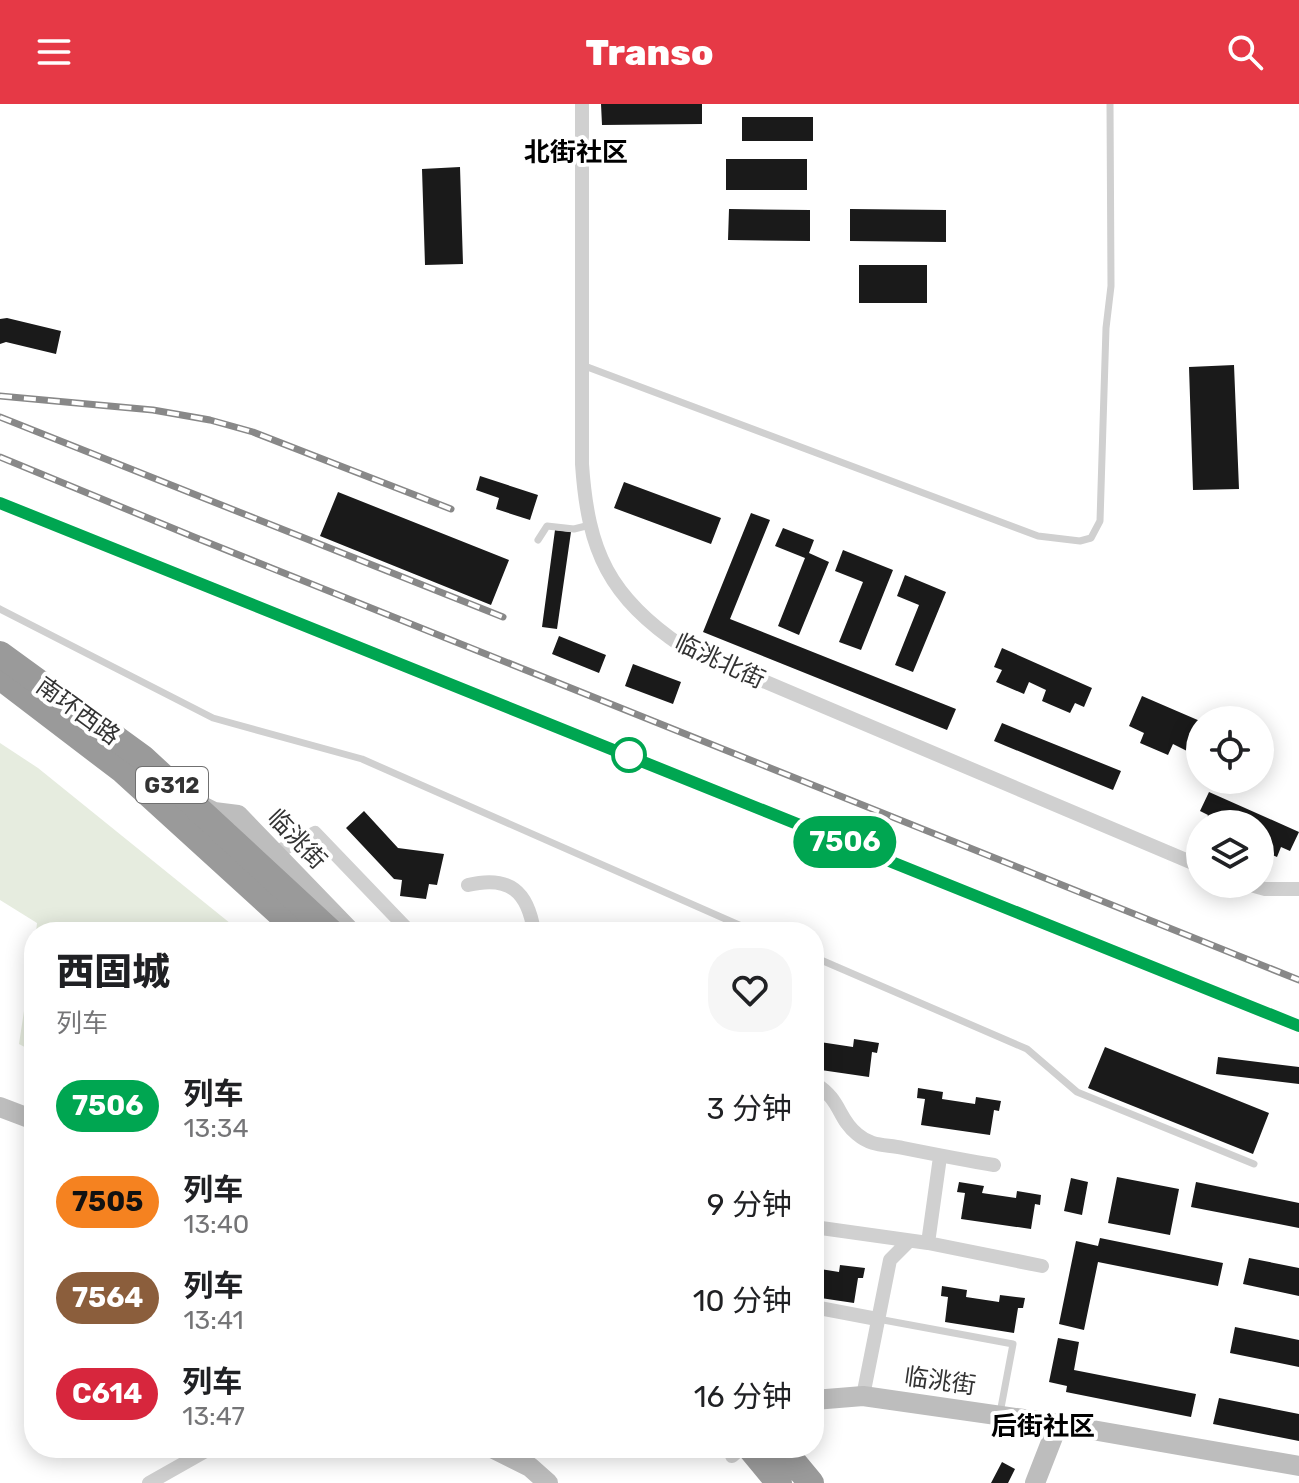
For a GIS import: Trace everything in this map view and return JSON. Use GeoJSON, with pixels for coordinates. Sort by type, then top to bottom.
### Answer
{"type":"FeatureCollection","features":[{"type":"Feature","properties":{"kind":"highway","name":"南环西路"},"geometry":{"type":"LineString","coordinates":[[0,654],[143,758],[320,922]]}},
{"type":"Feature","properties":{"kind":"highway","name":"南环西路"},"geometry":{"type":"LineString","coordinates":[[0,677],[122,770],[289,922]]}},
{"type":"Feature","properties":{"kind":"highway"},"geometry":{"type":"LineString","coordinates":[[749,1458],[779,1483]]}},
{"type":"Feature","properties":{"kind":"highway"},"geometry":{"type":"LineString","coordinates":[[790,1458],[811,1483]]}},
{"type":"Feature","properties":{"kind":"street","name":"临洮北街"},"geometry":{"type":"LineString","coordinates":[[582,104],[582,464],[585,502],[607,573],[623,595],[640,615],[683,647],[1186,860]]}},
{"type":"Feature","properties":{"kind":"street","name":"临洮街"},"geometry":{"type":"LineString","coordinates":[[0,661],[176,792],[214,812],[238,815],[341,922]]}},
{"type":"Feature","properties":{"kind":"street"},"geometry":{"type":"LineString","coordinates":[[275,853],[315,833],[400,922]]}},
{"type":"Feature","properties":{"kind":"street"},"geometry":{"type":"LineString","coordinates":[[468,885],[497,882],[511,887],[523,896],[531,922]]}},
{"type":"Feature","properties":{"kind":"street"},"geometry":{"type":"LineString","coordinates":[[1274,889],[1299,889]]}},
{"type":"Feature","properties":{"kind":"street"},"geometry":{"type":"LineString","coordinates":[[824,1089],[854,1132],[867,1142],[994,1165]]}},
{"type":"Feature","properties":{"kind":"street"},"geometry":{"type":"LineString","coordinates":[[0,1107],[24,1116]]}},
{"type":"Feature","properties":{"kind":"street"},"geometry":{"type":"LineString","coordinates":[[928,1243],[940,1157]]}},
{"type":"Feature","properties":{"kind":"street"},"geometry":{"type":"LineString","coordinates":[[824,1229],[928,1243],[1042,1266]]}},
{"type":"Feature","properties":{"kind":"street"},"geometry":{"type":"LineString","coordinates":[[863,1396],[890,1260],[908,1242]]}},
{"type":"Feature","properties":{"kind":"street"},"geometry":{"type":"LineString","coordinates":[[824,1309],[877,1319]]}},
{"type":"Feature","properties":{"kind":"street","name":"临洮街"},"geometry":{"type":"LineString","coordinates":[[824,1399],[863,1396],[1058,1424],[1299,1466]]}},
{"type":"Feature","properties":{"kind":"street"},"geometry":{"type":"LineString","coordinates":[[1035,1483],[1058,1424]]}},
{"type":"Feature","properties":{"kind":"street"},"geometry":{"type":"LineString","coordinates":[[149,1483],[193,1458]]}},
{"type":"Feature","properties":{"kind":"street"},"geometry":{"type":"LineString","coordinates":[[512,1458],[530,1467],[548,1483]]}},
{"type":"Feature","properties":{"kind":"lane"},"geometry":{"type":"LineString","coordinates":[[582,365],[1038,536],[1080,541],[1091,538],[1100,521],[1106,328],[1111,286],[1110,104]]}},
{"type":"Feature","properties":{"kind":"lane"},"geometry":{"type":"LineString","coordinates":[[538,540],[547,526],[574,529],[590,525]]}},
{"type":"Feature","properties":{"kind":"lane"},"geometry":{"type":"LineString","coordinates":[[0,609],[213,718],[362,759],[732,922]]}},
{"type":"Feature","properties":{"kind":"lane"},"geometry":{"type":"LineString","coordinates":[[824,961],[1027,1049],[1077,1092],[1254,1164]]}},
{"type":"Feature","properties":{"kind":"lane"},"geometry":{"type":"LineString","coordinates":[[877,1319],[1013,1344],[1000,1416]]}},
{"type":"Feature","properties":{"kind":"shaded area"},"geometry":{"type":"Polygon","coordinates":[[[0,743],[38,768],[229,922],[35,922],[0,900],[0,743]]]}},
{"type":"Feature","properties":{"kind":"shaded area"},"geometry":{"type":"Polygon","coordinates":[[[24,1011],[24,1047],[19,1044],[24,1011]]]}},
{"type":"Feature","properties":{"kind":"building"},"geometry":{"type":"Polygon","coordinates":[[[601,104],[702,104],[702,124],[602,125],[601,104]]]}},
{"type":"Feature","properties":{"kind":"building"},"geometry":{"type":"Polygon","coordinates":[[[742,117],[813,117],[813,141],[742,141],[742,117]]]}},
{"type":"Feature","properties":{"kind":"building"},"geometry":{"type":"Polygon","coordinates":[[[726,159],[807,159],[807,190],[726,190],[726,159]]]}},
{"type":"Feature","properties":{"kind":"building"},"geometry":{"type":"Polygon","coordinates":[[[460,167],[463,264],[425,265],[422,169],[460,167]]]}},
{"type":"Feature","properties":{"kind":"building"},"geometry":{"type":"Polygon","coordinates":[[[729,209],[810,210],[810,241],[728,240],[729,209]]]}},
{"type":"Feature","properties":{"kind":"building"},"geometry":{"type":"Polygon","coordinates":[[[850,209],[946,210],[946,242],[850,241],[850,209]]]}},
{"type":"Feature","properties":{"kind":"building"},"geometry":{"type":"Polygon","coordinates":[[[859,265],[927,265],[927,303],[859,303],[859,265]]]}},
{"type":"Feature","properties":{"kind":"building"},"geometry":{"type":"Polygon","coordinates":[[[0,319],[61,331],[56,354],[6,342],[0,344],[0,319]]]}},
{"type":"Feature","properties":{"kind":"building"},"geometry":{"type":"Polygon","coordinates":[[[1234,365],[1239,489],[1193,490],[1189,367],[1234,365]]]}},
{"type":"Feature","properties":{"kind":"building"},"geometry":{"type":"Polygon","coordinates":[[[480,476],[538,495],[530,520],[496,509],[499,498],[476,490],[480,476]]]}},
{"type":"Feature","properties":{"kind":"building"},"geometry":{"type":"Polygon","coordinates":[[[624,482],[721,518],[711,544],[614,508],[624,482]]]}},
{"type":"Feature","properties":{"kind":"building"},"geometry":{"type":"Polygon","coordinates":[[[338,492],[509,560],[491,605],[320,536],[338,492]]]}},
{"type":"Feature","properties":{"kind":"building"},"geometry":{"type":"Polygon","coordinates":[[[751,513],[770,520],[730,619],[956,709],[947,730],[703,632],[751,513]]]}},
{"type":"Feature","properties":{"kind":"building"},"geometry":{"type":"Polygon","coordinates":[[[783,528],[814,540],[809,553],[829,562],[799,635],[778,626],[805,558],[775,546],[783,528]]]}},
{"type":"Feature","properties":{"kind":"building"},"geometry":{"type":"Polygon","coordinates":[[[555,530],[571,532],[557,629],[542,627],[555,530]]]}},
{"type":"Feature","properties":{"kind":"building"},"geometry":{"type":"Polygon","coordinates":[[[843,550],[893,570],[861,650],[839,642],[863,582],[835,571],[843,550]]]}},
{"type":"Feature","properties":{"kind":"building"},"geometry":{"type":"Polygon","coordinates":[[[905,575],[946,592],[913,672],[895,665],[919,605],[897,596],[905,575]]]}},
{"type":"Feature","properties":{"kind":"building"},"geometry":{"type":"Polygon","coordinates":[[[559,636],[606,655],[599,673],[552,654],[559,636]]]}},
{"type":"Feature","properties":{"kind":"building"},"geometry":{"type":"Polygon","coordinates":[[[1002,648],[1092,688],[1084,707],[1075,703],[1070,713],[1042,701],[1046,690],[1029,682],[1024,694],[996,682],[1002,670],[994,667],[1002,648]]]}},
{"type":"Feature","properties":{"kind":"building"},"geometry":{"type":"Polygon","coordinates":[[[633,664],[681,682],[673,704],[625,686],[633,664]]]}},
{"type":"Feature","properties":{"kind":"building"},"geometry":{"type":"Polygon","coordinates":[[[1142,696],[1186,715],[1186,750],[1173,744],[1168,755],[1140,743],[1144,733],[1129,726],[1142,696]]]}},
{"type":"Feature","properties":{"kind":"building"},"geometry":{"type":"Polygon","coordinates":[[[1002,723],[1121,771],[1113,790],[994,741],[1002,723]]]}},
{"type":"Feature","properties":{"kind":"building"},"geometry":{"type":"Polygon","coordinates":[[[1208,794],[1214,794],[1250,810],[1200,810],[1208,794]]]}},
{"type":"Feature","properties":{"kind":"building"},"geometry":{"type":"Polygon","coordinates":[[[364,811],[398,848],[444,854],[437,885],[429,884],[426,899],[400,896],[402,880],[394,879],[346,828],[364,811]]]}},
{"type":"Feature","properties":{"kind":"building"},"geometry":{"type":"Polygon","coordinates":[[[1274,821],[1299,832],[1290,851],[1281,847],[1277,857],[1274,856],[1274,821]]]}},
{"type":"Feature","properties":{"kind":"building"},"geometry":{"type":"Polygon","coordinates":[[[854,1039],[879,1043],[877,1053],[872,1052],[869,1077],[824,1070],[824,1043],[853,1047],[854,1039]]]}},
{"type":"Feature","properties":{"kind":"building"},"geometry":{"type":"Polygon","coordinates":[[[1105,1047],[1269,1113],[1253,1154],[1088,1088],[1105,1047]]]}},
{"type":"Feature","properties":{"kind":"building"},"geometry":{"type":"Polygon","coordinates":[[[1218,1057],[1299,1067],[1299,1084],[1216,1074],[1218,1057]]]}},
{"type":"Feature","properties":{"kind":"building"},"geometry":{"type":"Polygon","coordinates":[[[918,1088],[943,1092],[942,1099],[975,1104],[976,1097],[1001,1101],[999,1111],[994,1110],[990,1135],[921,1125],[925,1099],[917,1098],[918,1088]]]}},
{"type":"Feature","properties":{"kind":"building"},"geometry":{"type":"Polygon","coordinates":[[[1117,1177],[1179,1189],[1170,1235],[1108,1223],[1117,1177]]]}},
{"type":"Feature","properties":{"kind":"building"},"geometry":{"type":"Polygon","coordinates":[[[1071,1178],[1088,1182],[1082,1215],[1064,1211],[1071,1178]]]}},
{"type":"Feature","properties":{"kind":"building"},"geometry":{"type":"Polygon","coordinates":[[[959,1182],[984,1186],[982,1193],[1016,1198],[1017,1191],[1041,1195],[1040,1205],[1035,1204],[1031,1229],[961,1219],[965,1193],[957,1192],[959,1182]]]}},
{"type":"Feature","properties":{"kind":"building"},"geometry":{"type":"Polygon","coordinates":[[[1196,1182],[1299,1203],[1299,1228],[1191,1207],[1196,1182]]]}},
{"type":"Feature","properties":{"kind":"building"},"geometry":{"type":"Polygon","coordinates":[[[1100,1238],[1223,1263],[1218,1286],[1098,1262],[1084,1330],[1059,1324],[1076,1241],[1098,1246],[1100,1238]]]}},
{"type":"Feature","properties":{"kind":"building"},"geometry":{"type":"Polygon","coordinates":[[[1249,1258],[1299,1268],[1299,1296],[1243,1284],[1249,1258]]]}},
{"type":"Feature","properties":{"kind":"building"},"geometry":{"type":"Polygon","coordinates":[[[840,1265],[865,1268],[863,1278],[858,1278],[854,1303],[824,1298],[824,1270],[839,1272],[840,1265]]]}},
{"type":"Feature","properties":{"kind":"building"},"geometry":{"type":"Polygon","coordinates":[[[942,1286],[967,1290],[966,1297],[999,1302],[1000,1295],[1025,1298],[1023,1308],[1018,1308],[1014,1333],[945,1322],[948,1297],[941,1296],[942,1286]]]}},
{"type":"Feature","properties":{"kind":"building"},"geometry":{"type":"Polygon","coordinates":[[[1235,1327],[1299,1340],[1299,1367],[1230,1353],[1235,1327]]]}},
{"type":"Feature","properties":{"kind":"building"},"geometry":{"type":"Polygon","coordinates":[[[1058,1338],[1079,1342],[1074,1370],[1196,1394],[1191,1417],[1066,1392],[1067,1386],[1049,1382],[1058,1338]]]}},
{"type":"Feature","properties":{"kind":"building"},"geometry":{"type":"Polygon","coordinates":[[[1219,1398],[1299,1414],[1299,1441],[1213,1424],[1219,1398]]]}},
{"type":"Feature","properties":{"kind":"building"},"geometry":{"type":"Polygon","coordinates":[[[1002,1462],[1015,1469],[1008,1483],[991,1483],[1002,1462]]]}},
{"type":"Feature","properties":{"kind":"railway"},"geometry":{"type":"LineString","coordinates":[[0,396],[153,410],[210,420],[253,432],[451,509]]}},
{"type":"Feature","properties":{"kind":"railway"},"geometry":{"type":"LineString","coordinates":[[0,417],[503,617]]}},
{"type":"Feature","properties":{"kind":"railway"},"geometry":{"type":"LineString","coordinates":[[0,457],[1299,980]]}},
{"type":"Feature","properties":{"kind":"railway"},"geometry":{"type":"LineString","coordinates":[[0,503],[1299,1026]]}},
{"type":"Feature","properties":{"kind":"train","name":"7506"},"geometry":{"type":"LineString","coordinates":[[0,503],[1299,1026]]}},
{"type":"Feature","properties":{"kind":"district","name":"北街社区"},"geometry":{"type":"Point","coordinates":[576,152]}},
{"type":"Feature","properties":{"kind":"district","name":"后街社区"},"geometry":{"type":"Point","coordinates":[1043,1426]}}]}
